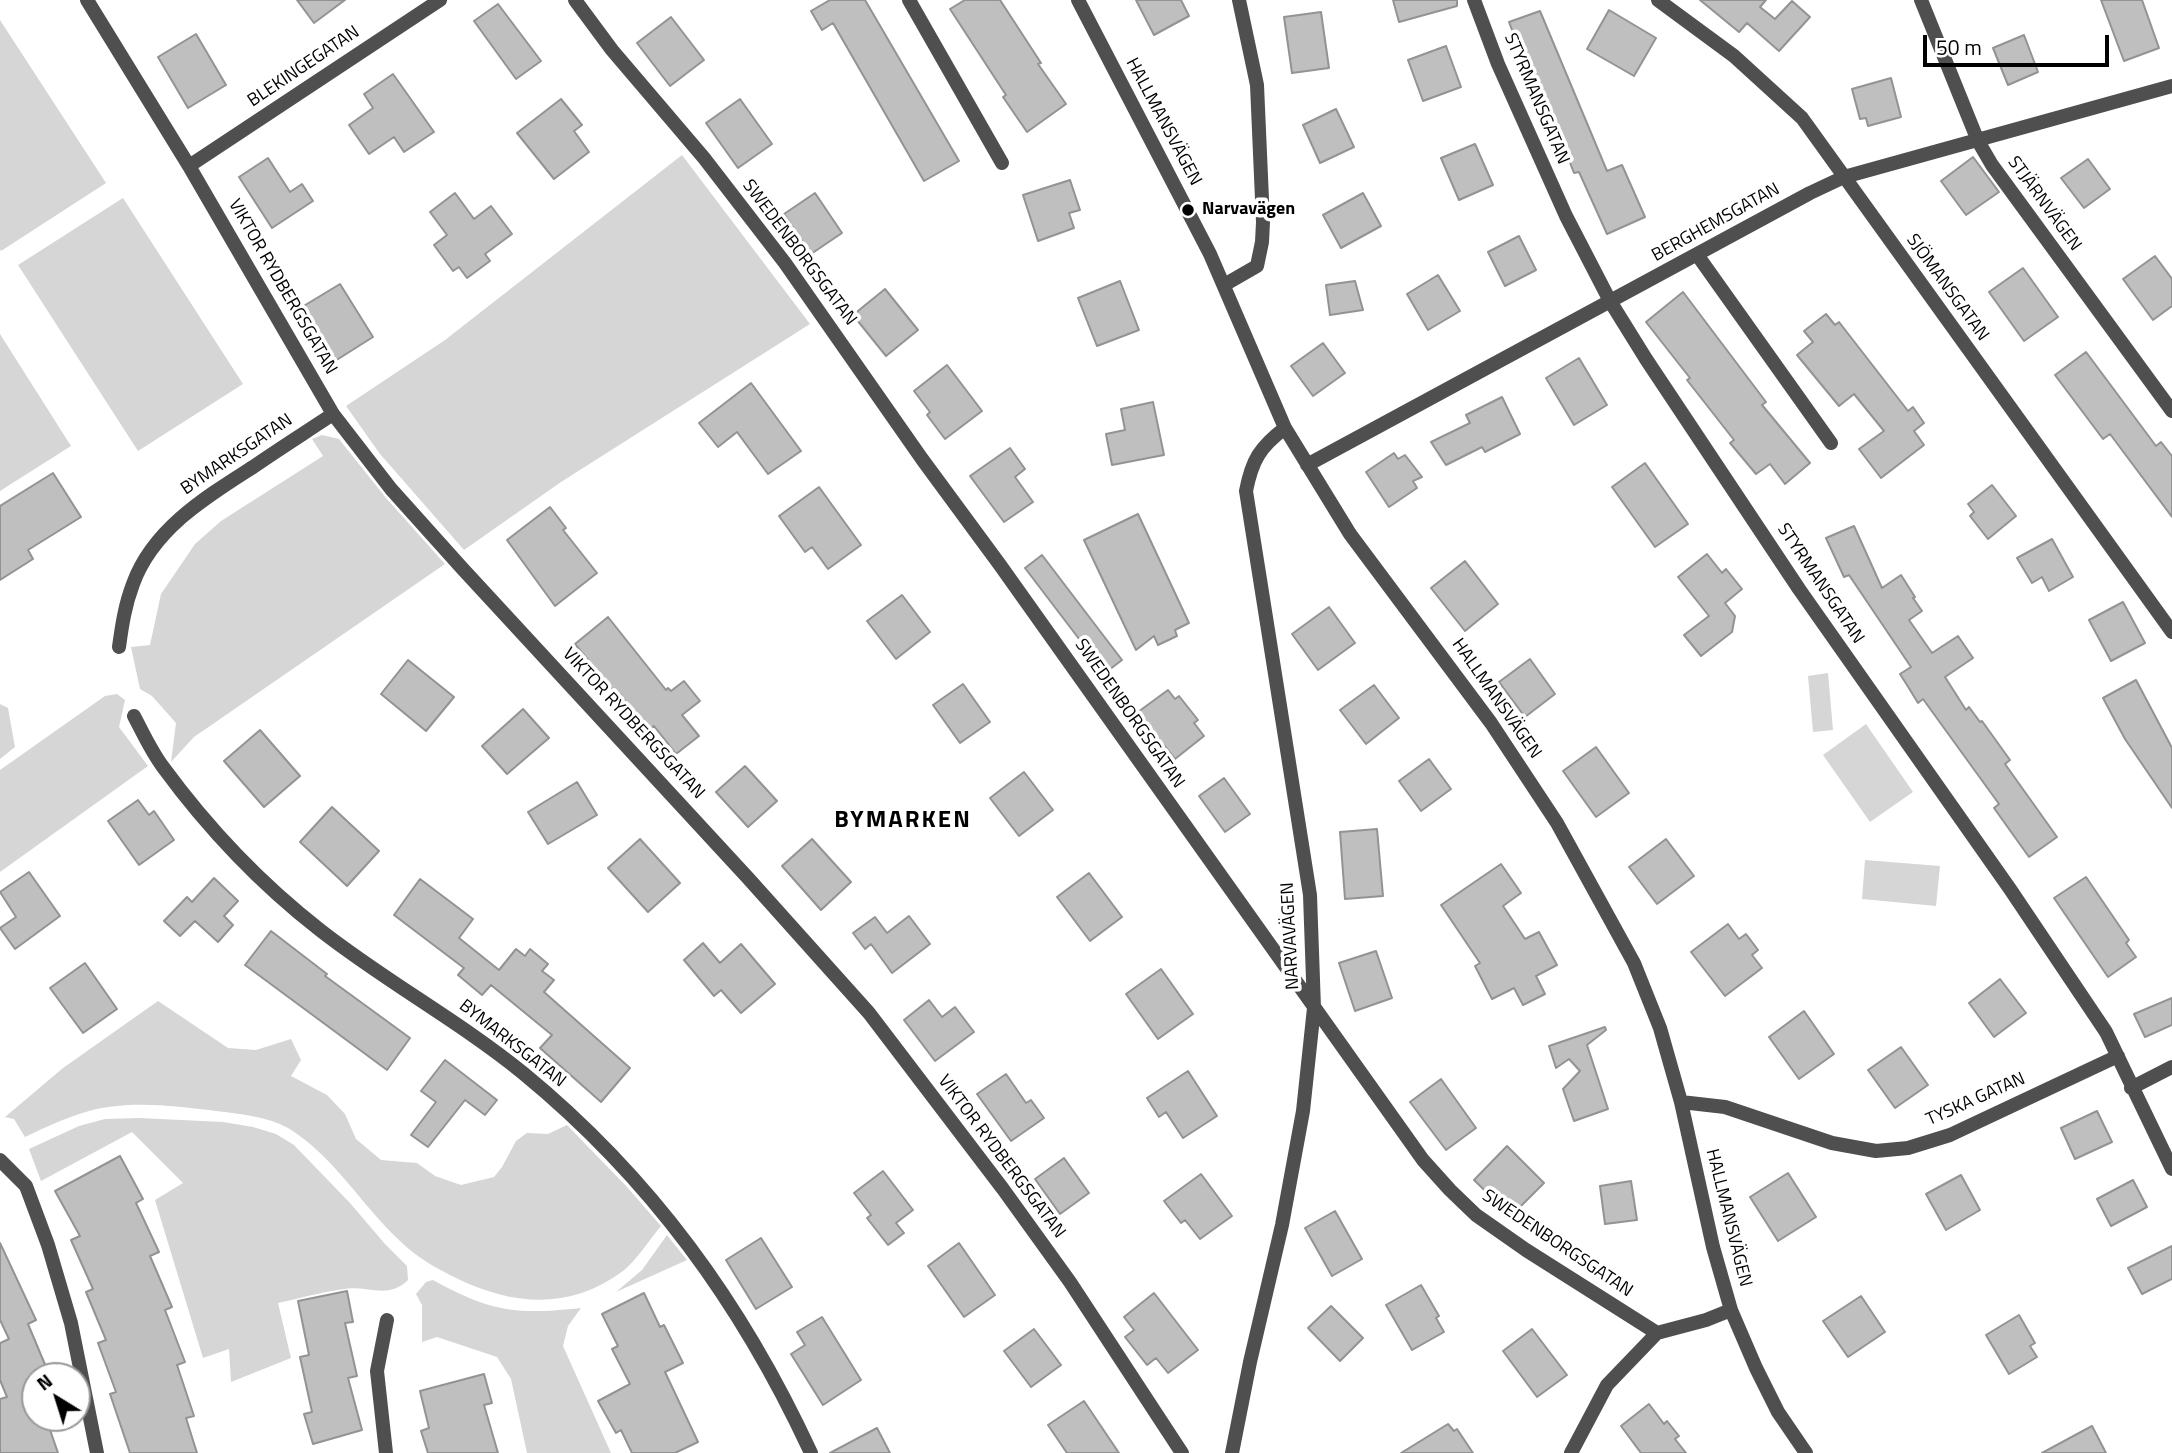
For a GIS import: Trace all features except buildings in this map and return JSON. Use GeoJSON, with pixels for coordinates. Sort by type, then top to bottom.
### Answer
{"type":"FeatureCollection","features":[{"type":"Feature","properties":{"kind":"street","name":"VIKTOR RYDBERGSGATAN"},"geometry":{"type":"LineString","coordinates":[[87,0],[189,166],[333,414],[391,488],[461,567],[869,1013],[1070,1282],[1182,1453]]}},
{"type":"Feature","properties":{"kind":"street","name":"BLEKINGEGATAN"},"geometry":{"type":"LineString","coordinates":[[189,166],[440,0]]}},
{"type":"Feature","properties":{"kind":"street","name":"SWEDENBORGSGATAN"},"geometry":{"type":"LineString","coordinates":[[575,0],[612,50],[704,159],[786,263],[922,459],[1423,1160],[1476,1215],[1657,1333]]}},
{"type":"Feature","properties":{"kind":"street"},"geometry":{"type":"LineString","coordinates":[[909,0],[1002,163]]}},
{"type":"Feature","properties":{"kind":"street","name":"HALLMANSVÄGEN"},"geometry":{"type":"LineString","coordinates":[[1078,0],[1188,210],[1224,285],[1285,428],[1358,544],[1491,723],[1557,823],[1634,963],[1660,1028],[1681,1102],[1710,1235],[1731,1310],[1778,1412],[1806,1453]]}},
{"type":"Feature","properties":{"kind":"street"},"geometry":{"type":"LineString","coordinates":[[1224,285],[1256,265],[1262,242],[1262,162],[1257,85],[1239,0]]}},
{"type":"Feature","properties":{"kind":"street","name":"STYRMANSGATAN"},"geometry":{"type":"LineString","coordinates":[[1474,0],[1498,64],[1566,216],[1610,301],[1799,589],[2010,889],[2106,1032],[2172,1169]]}},
{"type":"Feature","properties":{"kind":"street","name":"SJÖMANSGATAN"},"geometry":{"type":"LineString","coordinates":[[1658,0],[1734,56],[1802,118],[2172,632]]}},
{"type":"Feature","properties":{"kind":"street","name":"STJÄRNVÄGEN"},"geometry":{"type":"LineString","coordinates":[[1921,0],[1978,141],[1992,165],[2172,411]]}},
{"type":"Feature","properties":{"kind":"street","name":"BERGHEMSGATAN"},"geometry":{"type":"LineString","coordinates":[[1307,466],[1844,177],[2172,86]]}},
{"type":"Feature","properties":{"kind":"street"},"geometry":{"type":"LineString","coordinates":[[1698,256],[1831,443]]}},
{"type":"Feature","properties":{"kind":"street","name":"BYMARKSGATAN"},"geometry":{"type":"LineString","coordinates":[[119,646],[123,614],[134,582],[153,548],[176,521],[204,498],[333,414]]}},
{"type":"Feature","properties":{"kind":"street","name":"NARVAVÄGEN"},"geometry":{"type":"LineString","coordinates":[[1232,1453],[1282,1225],[1301,1124],[1314,1008],[1310,895],[1246,491],[1251,465],[1266,444],[1285,428]]}},
{"type":"Feature","properties":{"kind":"street","name":"BYMARKSGATAN"},"geometry":{"type":"LineString","coordinates":[[134,716],[161,765],[222,839],[284,900],[321,932],[457,1024],[522,1072],[602,1144],[684,1238],[732,1307],[766,1361],[811,1453]]}},
{"type":"Feature","properties":{"kind":"street","name":"TYSKA GATAN"},"geometry":{"type":"LineString","coordinates":[[1681,1102],[1726,1107],[1832,1143],[1876,1151],[1909,1148],[1950,1135],[2118,1056]]}},
{"type":"Feature","properties":{"kind":"street"},"geometry":{"type":"LineString","coordinates":[[2131,1088],[2172,1067]]}},
{"type":"Feature","properties":{"kind":"street"},"geometry":{"type":"LineString","coordinates":[[0,1160],[26,1186],[48,1245],[71,1323],[97,1453]]}},
{"type":"Feature","properties":{"kind":"street"},"geometry":{"type":"LineString","coordinates":[[1571,1453],[1607,1385],[1657,1333],[1706,1320],[1731,1310]]}},
{"type":"Feature","properties":{"kind":"street"},"geometry":{"type":"LineString","coordinates":[[386,1453],[377,1371],[387,1320]]}},
{"type":"Feature","properties":{"kind":"shaded area"},"geometry":{"type":"Polygon","coordinates":[[[0,20],[106,183],[1,251],[0,249],[0,20]]]}},
{"type":"Feature","properties":{"kind":"shaded area"},"geometry":{"type":"Polygon","coordinates":[[[682,155],[810,324],[561,482],[464,550],[380,454],[346,406],[445,340],[682,155]]]}},
{"type":"Feature","properties":{"kind":"shaded area"},"geometry":{"type":"Polygon","coordinates":[[[123,198],[243,384],[138,451],[18,265],[123,198]]]}},
{"type":"Feature","properties":{"kind":"shaded area"},"geometry":{"type":"Polygon","coordinates":[[[0,334],[71,446],[0,491],[0,334]]]}},
{"type":"Feature","properties":{"kind":"shaded area"},"geometry":{"type":"Polygon","coordinates":[[[322,435],[339,439],[386,498],[445,564],[194,737],[171,762],[176,723],[152,696],[140,689],[131,647],[150,645],[161,594],[195,544],[221,521],[323,456],[312,439],[322,435]]]}},
{"type":"Feature","properties":{"kind":"shaded area"},"geometry":{"type":"Polygon","coordinates":[[[1828,673],[1833,730],[1813,732],[1808,676],[1828,673]]]}},
{"type":"Feature","properties":{"kind":"shaded area"},"geometry":{"type":"Polygon","coordinates":[[[117,694],[125,700],[119,727],[148,766],[0,872],[0,770],[105,696],[117,694]]]}},
{"type":"Feature","properties":{"kind":"shaded area"},"geometry":{"type":"Polygon","coordinates":[[[0,704],[8,708],[15,747],[0,759],[0,704]]]}},
{"type":"Feature","properties":{"kind":"shaded area"},"geometry":{"type":"Polygon","coordinates":[[[1866,724],[1913,792],[1870,822],[1823,755],[1866,724]]]}},
{"type":"Feature","properties":{"kind":"shaded area"},"geometry":{"type":"Polygon","coordinates":[[[1865,860],[1940,866],[1936,906],[1862,899],[1865,860]]]}},
{"type":"Feature","properties":{"kind":"shaded area"},"geometry":{"type":"Polygon","coordinates":[[[158,1001],[228,1048],[256,1050],[291,1039],[301,1060],[291,1076],[327,1095],[345,1114],[356,1139],[381,1160],[417,1163],[435,1176],[461,1185],[494,1177],[516,1141],[527,1133],[548,1134],[567,1125],[661,1226],[623,1271],[603,1284],[563,1298],[521,1299],[479,1288],[420,1258],[386,1227],[320,1153],[288,1128],[271,1121],[184,1107],[120,1106],[81,1113],[25,1137],[14,1119],[5,1117],[63,1068],[158,1001]]]}},
{"type":"Feature","properties":{"kind":"shaded area"},"geometry":{"type":"Polygon","coordinates":[[[105,1119],[223,1122],[276,1134],[294,1145],[407,1266],[408,1280],[385,1291],[344,1289],[278,1303],[291,1358],[231,1382],[229,1349],[203,1358],[155,1200],[183,1183],[132,1132],[41,1181],[29,1149],[79,1126],[105,1119]]]}},
{"type":"Feature","properties":{"kind":"shaded area"},"geometry":{"type":"Polygon","coordinates":[[[667,1235],[687,1260],[616,1292],[642,1270],[667,1235]]]}},
{"type":"Feature","properties":{"kind":"shaded area"},"geometry":{"type":"Polygon","coordinates":[[[433,1280],[471,1299],[504,1309],[539,1311],[581,1308],[568,1326],[563,1346],[611,1453],[527,1453],[511,1379],[497,1357],[437,1337],[422,1342],[422,1305],[416,1294],[426,1282],[433,1280]]]}},
{"type":"Feature","properties":{"kind":"place","name":"Narvavägen"},"geometry":{"type":"Point","coordinates":[1188,210]}},
{"type":"Feature","properties":{"kind":"district","name":"BYMARKEN"},"geometry":{"type":"Point","coordinates":[903,821]}}]}
